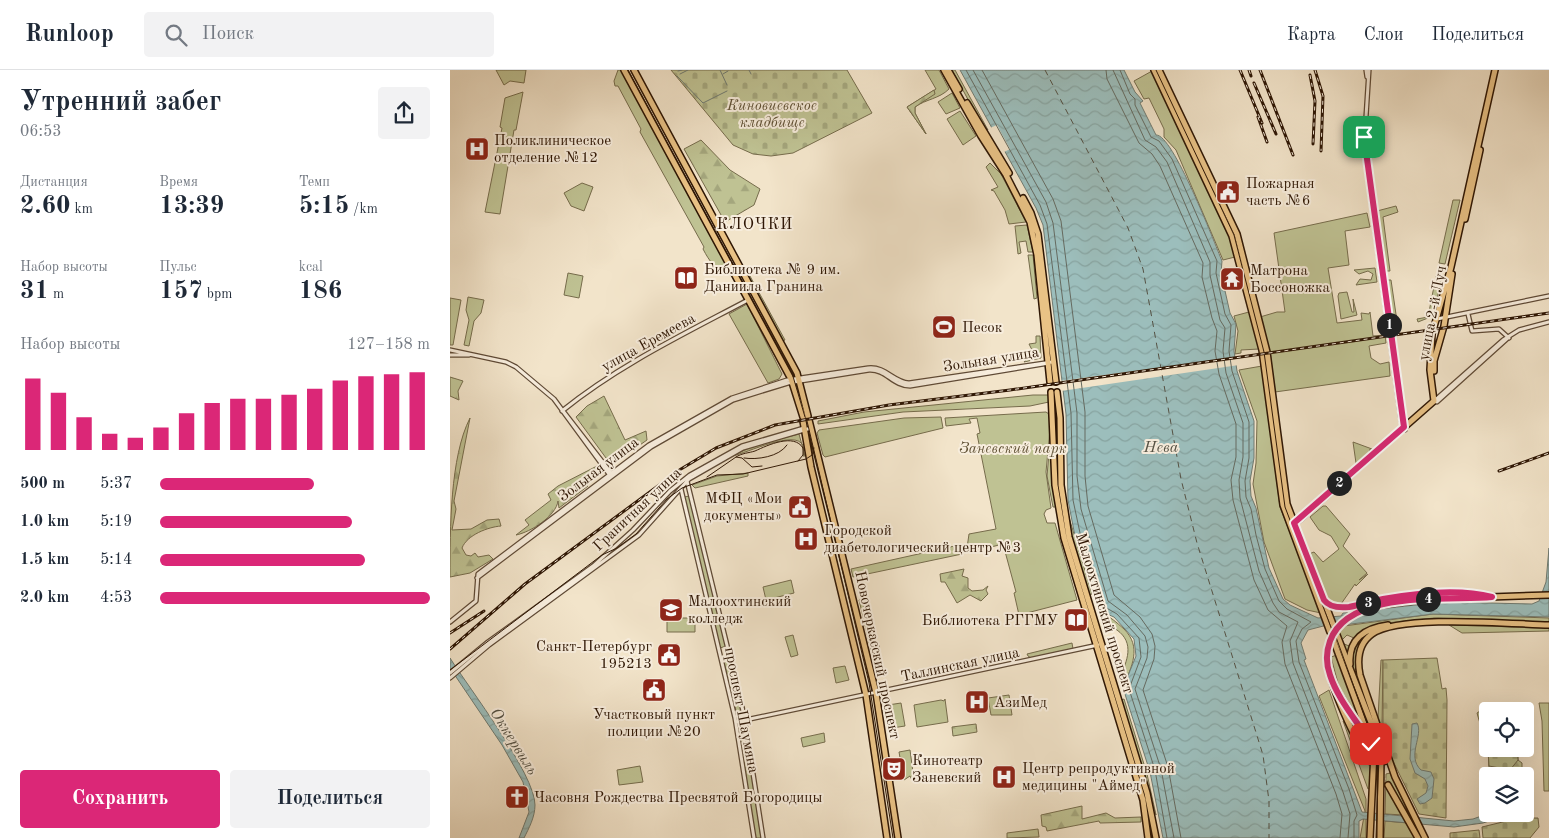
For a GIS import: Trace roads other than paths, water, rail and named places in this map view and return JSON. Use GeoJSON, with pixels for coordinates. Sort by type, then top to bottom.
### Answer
{"type":"FeatureCollection","features":[{"type":"Feature","properties":{"kind":"main road"},"geometry":{"type":"LineString","coordinates":[[624,70],[791,381],[806,418]]}},
{"type":"Feature","properties":{"kind":"main road"},"geometry":{"type":"LineString","coordinates":[[634,70],[800,379],[806,418]]}},
{"type":"Feature","properties":{"kind":"main road"},"geometry":{"type":"LineString","coordinates":[[944,70],[980,136],[1006,175],[1030,222],[1037,255],[1053,382]]}},
{"type":"Feature","properties":{"kind":"main road"},"geometry":{"type":"LineString","coordinates":[[948,70],[1013,180],[1037,228],[1049,362]]}},
{"type":"Feature","properties":{"kind":"main road"},"geometry":{"type":"LineString","coordinates":[[1154,70],[1233,239],[1262,350],[1282,500],[1324,600],[1327,614]]}},
{"type":"Feature","properties":{"kind":"main road"},"geometry":{"type":"LineString","coordinates":[[1159,70],[1237,234],[1267,352],[1286,494],[1293,526],[1332,628]]}},
{"type":"Feature","properties":{"kind":"main road","name":"улица 2-й Луч"},"geometry":{"type":"LineString","coordinates":[[1436,400],[1434,363],[1446,316],[1452,277],[1497,70]]}},
{"type":"Feature","properties":{"kind":"main road","name":"улица 2-й Луч"},"geometry":{"type":"LineString","coordinates":[[1436,400],[1430,370],[1432,337],[1497,70]]}},
{"type":"Feature","properties":{"kind":"main road"},"geometry":{"type":"LineString","coordinates":[[692,194],[699,191]]}},
{"type":"Feature","properties":{"kind":"main road"},"geometry":{"type":"LineString","coordinates":[[1432,337],[1434,339],[1441,338]]}},
{"type":"Feature","properties":{"kind":"main road","name":"Малоохтинский проспект"},"geometry":{"type":"LineString","coordinates":[[1054,392],[1058,508],[1064,538],[1147,793],[1156,838]]}},
{"type":"Feature","properties":{"kind":"main road"},"geometry":{"type":"LineString","coordinates":[[1293,526],[1436,400]]}},
{"type":"Feature","properties":{"kind":"main road","name":"Новочеркасский проспект"},"geometry":{"type":"LineString","coordinates":[[806,418],[811,428],[876,693],[898,838]]}},
{"type":"Feature","properties":{"kind":"main road","name":"Новочеркасский проспект"},"geometry":{"type":"LineString","coordinates":[[806,418],[804,430],[866,695],[887,838]]}},
{"type":"Feature","properties":{"kind":"main road"},"geometry":{"type":"LineString","coordinates":[[1373,760],[1357,742],[1330,674],[1327,660],[1329,646],[1336,630],[1345,620],[1369,608],[1432,599],[1549,595]]}},
{"type":"Feature","properties":{"kind":"main road"},"geometry":{"type":"LineString","coordinates":[[1350,669],[1351,649],[1361,634],[1379,627],[1439,622],[1549,625]]}},
{"type":"Feature","properties":{"kind":"main road"},"geometry":{"type":"LineString","coordinates":[[1390,627],[1367,638],[1359,654],[1360,675],[1395,777]]}},
{"type":"Feature","properties":{"kind":"main road"},"geometry":{"type":"LineString","coordinates":[[1337,635],[1379,745],[1425,838]]}},
{"type":"Feature","properties":{"kind":"main road"},"geometry":{"type":"LineString","coordinates":[[1334,642],[1374,751],[1370,838]]}},
{"type":"Feature","properties":{"kind":"main road","name":"Малоохтинский проспект"},"geometry":{"type":"LineString","coordinates":[[1098,645],[1143,800],[1148,838]]}},
{"type":"Feature","properties":{"kind":"main road"},"geometry":{"type":"LineString","coordinates":[[1337,692],[1374,751]]}},
{"type":"Feature","properties":{"kind":"main road"},"geometry":{"type":"LineString","coordinates":[[1379,745],[1383,769],[1380,838]]}},
{"type":"Feature","properties":{"kind":"main road"},"geometry":{"type":"LineString","coordinates":[[1388,785],[1418,838]]}},
{"type":"Feature","properties":{"kind":"street"},"geometry":{"type":"LineString","coordinates":[[1367,70],[1364,148],[1392,354],[1405,428]]}},
{"type":"Feature","properties":{"kind":"street"},"geometry":{"type":"LineString","coordinates":[[1436,320],[1446,316],[1468,314],[1549,296]]}},
{"type":"Feature","properties":{"kind":"street","name":"улица Еремеева"},"geometry":{"type":"LineString","coordinates":[[562,411],[595,385],[625,366],[748,300]]}},
{"type":"Feature","properties":{"kind":"street"},"geometry":{"type":"LineString","coordinates":[[1468,314],[1472,331],[1499,329],[1508,338]]}},
{"type":"Feature","properties":{"kind":"street"},"geometry":{"type":"LineString","coordinates":[[1436,400],[1522,328],[1549,322]]}},
{"type":"Feature","properties":{"kind":"street"},"geometry":{"type":"LineString","coordinates":[[450,350],[460,354]]}},
{"type":"Feature","properties":{"kind":"street"},"geometry":{"type":"LineString","coordinates":[[450,355],[470,355],[506,362],[516,366],[554,399],[611,475]]}},
{"type":"Feature","properties":{"kind":"street","name":"Зольная улица"},"geometry":{"type":"LineString","coordinates":[[450,622],[476,601],[476,578],[478,574],[649,445],[732,398],[800,379],[872,370],[883,373],[899,384],[910,386],[1049,362]]}},
{"type":"Feature","properties":{"kind":"street","name":"Гранитная улица"},"geometry":{"type":"LineString","coordinates":[[450,674],[639,535],[681,488],[699,472],[743,448],[811,428]]}},
{"type":"Feature","properties":{"kind":"street","name":"Гранитная улица"},"geometry":{"type":"LineString","coordinates":[[450,678],[493,639],[593,566],[633,530],[680,482],[742,446],[804,430]]}},
{"type":"Feature","properties":{"kind":"street","name":"проспект Шаумяна"},"geometry":{"type":"LineString","coordinates":[[754,838],[736,722],[680,482],[686,483],[690,489],[745,720],[763,838]]}},
{"type":"Feature","properties":{"kind":"street"},"geometry":{"type":"LineString","coordinates":[[1324,600],[1331,606],[1348,607],[1388,598],[1431,594],[1480,594],[1492,597]]}},
{"type":"Feature","properties":{"kind":"street","name":"Таллинская улица"},"geometry":{"type":"LineString","coordinates":[[736,722],[1098,645]]}},
{"type":"Feature","properties":{"kind":"water","name":"Нева"},"geometry":{"type":"Polygon","coordinates":[[[960,70],[1124,70],[1135,92],[1143,101],[1140,103],[1156,135],[1163,139],[1182,169],[1222,261],[1221,273],[1230,313],[1236,324],[1234,351],[1237,371],[1254,421],[1254,458],[1250,481],[1251,496],[1256,508],[1269,568],[1283,599],[1290,605],[1318,618],[1341,616],[1343,613],[1443,602],[1532,604],[1539,601],[1546,582],[1549,548],[1549,617],[1433,614],[1343,625],[1335,623],[1308,630],[1301,643],[1306,659],[1304,660],[1362,812],[1454,821],[1479,817],[1479,822],[1486,822],[1454,827],[1363,819],[1359,821],[1359,838],[1163,838],[1150,772],[1123,688],[1136,656],[1134,639],[1114,617],[1100,611],[1074,531],[1068,500],[1066,414],[1043,225],[1036,208],[960,70]]]}},
{"type":"Feature","properties":{"kind":"water"},"geometry":{"type":"Polygon","coordinates":[[[450,658],[500,731],[532,791],[535,805],[534,814],[524,838],[519,838],[529,812],[523,782],[502,745],[450,668],[450,658]]]}},
{"type":"Feature","properties":{"kind":"water"},"geometry":{"type":"Polygon","coordinates":[[[1417,723],[1419,728],[1415,758],[1421,770],[1431,772],[1434,779],[1432,798],[1420,804],[1417,799],[1426,793],[1428,786],[1425,779],[1415,773],[1410,759],[1412,724],[1417,723]]]}},
{"type":"Feature","properties":{"kind":"waterway"},"geometry":{"type":"LineString","coordinates":[[678,71],[682,70]]}},
{"type":"Feature","properties":{"kind":"waterway"},"geometry":{"type":"LineString","coordinates":[[680,74],[688,70]]}},
{"type":"Feature","properties":{"kind":"waterway"},"geometry":{"type":"LineString","coordinates":[[720,70],[727,85]]}},
{"type":"Feature","properties":{"kind":"waterway"},"geometry":{"type":"LineString","coordinates":[[749,70],[751,74]]}},
{"type":"Feature","properties":{"kind":"waterway"},"geometry":{"type":"LineString","coordinates":[[723,74],[728,71]]}},
{"type":"Feature","properties":{"kind":"waterway"},"geometry":{"type":"LineString","coordinates":[[677,76],[703,103],[727,91]]}},
{"type":"Feature","properties":{"kind":"tunnel"},"geometry":{"type":"LineString","coordinates":[[1372,765],[1388,785]]}},
{"type":"Feature","properties":{"kind":"tram line"},"geometry":{"type":"LineString","coordinates":[[628,70],[792,373],[805,417]]}},
{"type":"Feature","properties":{"kind":"tram line"},"geometry":{"type":"LineString","coordinates":[[1156,70],[1234,235],[1264,352],[1285,507],[1332,630]]}},
{"type":"Feature","properties":{"kind":"tram line"},"geometry":{"type":"LineString","coordinates":[[807,421],[869,683],[893,838]]}},
{"type":"Feature","properties":{"kind":"tram line"},"geometry":{"type":"LineString","coordinates":[[736,457],[774,443],[794,441],[803,448],[803,455],[798,461]]}},
{"type":"Feature","properties":{"kind":"tram line"},"geometry":{"type":"LineString","coordinates":[[744,458],[767,457],[779,452],[787,445]]}},
{"type":"Feature","properties":{"kind":"tram line"},"geometry":{"type":"LineString","coordinates":[[450,670],[602,555],[617,548],[636,534],[667,499],[682,488],[717,475],[743,474],[806,459],[812,455],[814,448]]}},
{"type":"Feature","properties":{"kind":"tram line"},"geometry":{"type":"LineString","coordinates":[[707,477],[736,457],[742,458],[752,467],[762,466]]}},
{"type":"Feature","properties":{"kind":"tram line"},"geometry":{"type":"LineString","coordinates":[[1336,637],[1379,756],[1376,838]]}},
{"type":"Feature","properties":{"kind":"railway"},"geometry":{"type":"LineString","coordinates":[[1240,70],[1262,123]]}},
{"type":"Feature","properties":{"kind":"railway"},"geometry":{"type":"LineString","coordinates":[[1249,70],[1251,76]]}},
{"type":"Feature","properties":{"kind":"railway"},"geometry":{"type":"LineString","coordinates":[[1260,70],[1293,155]]}},
{"type":"Feature","properties":{"kind":"railway"},"geometry":{"type":"LineString","coordinates":[[1315,70],[1323,96],[1321,151]]}},
{"type":"Feature","properties":{"kind":"railway"},"geometry":{"type":"LineString","coordinates":[[1310,75],[1315,101],[1313,144]]}},
{"type":"Feature","properties":{"kind":"railway"},"geometry":{"type":"LineString","coordinates":[[1254,83],[1276,134]]}},
{"type":"Feature","properties":{"kind":"railway"},"geometry":{"type":"LineString","coordinates":[[1258,117],[1267,142]]}},
{"type":"Feature","properties":{"kind":"railway"},"geometry":{"type":"LineString","coordinates":[[450,649],[525,584],[681,469],[716,448],[775,425],[889,405],[1010,390],[1549,313]]}},
{"type":"Feature","properties":{"kind":"railway"},"geometry":{"type":"LineString","coordinates":[[1499,471],[1549,453]]}},
{"type":"Feature","properties":{"kind":"railway"},"geometry":{"type":"LineString","coordinates":[[450,633],[484,611]]}},
{"type":"Feature","properties":{"kind":"place","name":"Поликлиническое отделение №12"},"geometry":{"type":"Point","coordinates":[477,149]}},
{"type":"Feature","properties":{"kind":"place","name":"Пожарная часть №6"},"geometry":{"type":"Point","coordinates":[1228,192]}},
{"type":"Feature","properties":{"kind":"place","name":"Библиотека № 9 им. Даниила Гранина"},"geometry":{"type":"Point","coordinates":[686,278]}},
{"type":"Feature","properties":{"kind":"place","name":"Матрона Боссоножка"},"geometry":{"type":"Point","coordinates":[1232,279]}},
{"type":"Feature","properties":{"kind":"place","name":"Песок"},"geometry":{"type":"Point","coordinates":[944,327]}},
{"type":"Feature","properties":{"kind":"place","name":"МФЦ «Мои документы»"},"geometry":{"type":"Point","coordinates":[800,507]}},
{"type":"Feature","properties":{"kind":"place","name":"Городской диабетологический центр №3"},"geometry":{"type":"Point","coordinates":[806,539]}},
{"type":"Feature","properties":{"kind":"place","name":"Малоохтинский колледж"},"geometry":{"type":"Point","coordinates":[671,610]}},
{"type":"Feature","properties":{"kind":"place","name":"Библиотека РГГМУ"},"geometry":{"type":"Point","coordinates":[1076,620]}},
{"type":"Feature","properties":{"kind":"place","name":"Санкт-Петербург 195213"},"geometry":{"type":"Point","coordinates":[669,655]}},
{"type":"Feature","properties":{"kind":"place","name":"Участковый пункт полиции №20"},"geometry":{"type":"Point","coordinates":[654,690]}},
{"type":"Feature","properties":{"kind":"place","name":"АзиМед"},"geometry":{"type":"Point","coordinates":[977,702]}},
{"type":"Feature","properties":{"kind":"place","name":"Кинотеатр Заневский"},"geometry":{"type":"Point","coordinates":[894,769]}},
{"type":"Feature","properties":{"kind":"place","name":"Центр репродуктивной медицины \"Аймед\""},"geometry":{"type":"Point","coordinates":[1004,777]}},
{"type":"Feature","properties":{"kind":"place","name":"Часовня Рождества Пресвятой Богородицы"},"geometry":{"type":"Point","coordinates":[517,797]}},
{"type":"Feature","properties":{"kind":"district","name":"КЛОЧКИ"},"geometry":{"type":"Point","coordinates":[755,223]}},
{"type":"Feature","properties":{"kind":"park label","name":"Киновиевское кладбище"},"geometry":{"type":"Point","coordinates":[772,114]}},
{"type":"Feature","properties":{"kind":"park label","name":"Заневский парк"},"geometry":{"type":"Point","coordinates":[1013,448]}},
{"type":"Feature","properties":{"kind":"water label","name":"Оккервиль"},"geometry":{"type":"Point","coordinates":[515,741]}}]}
